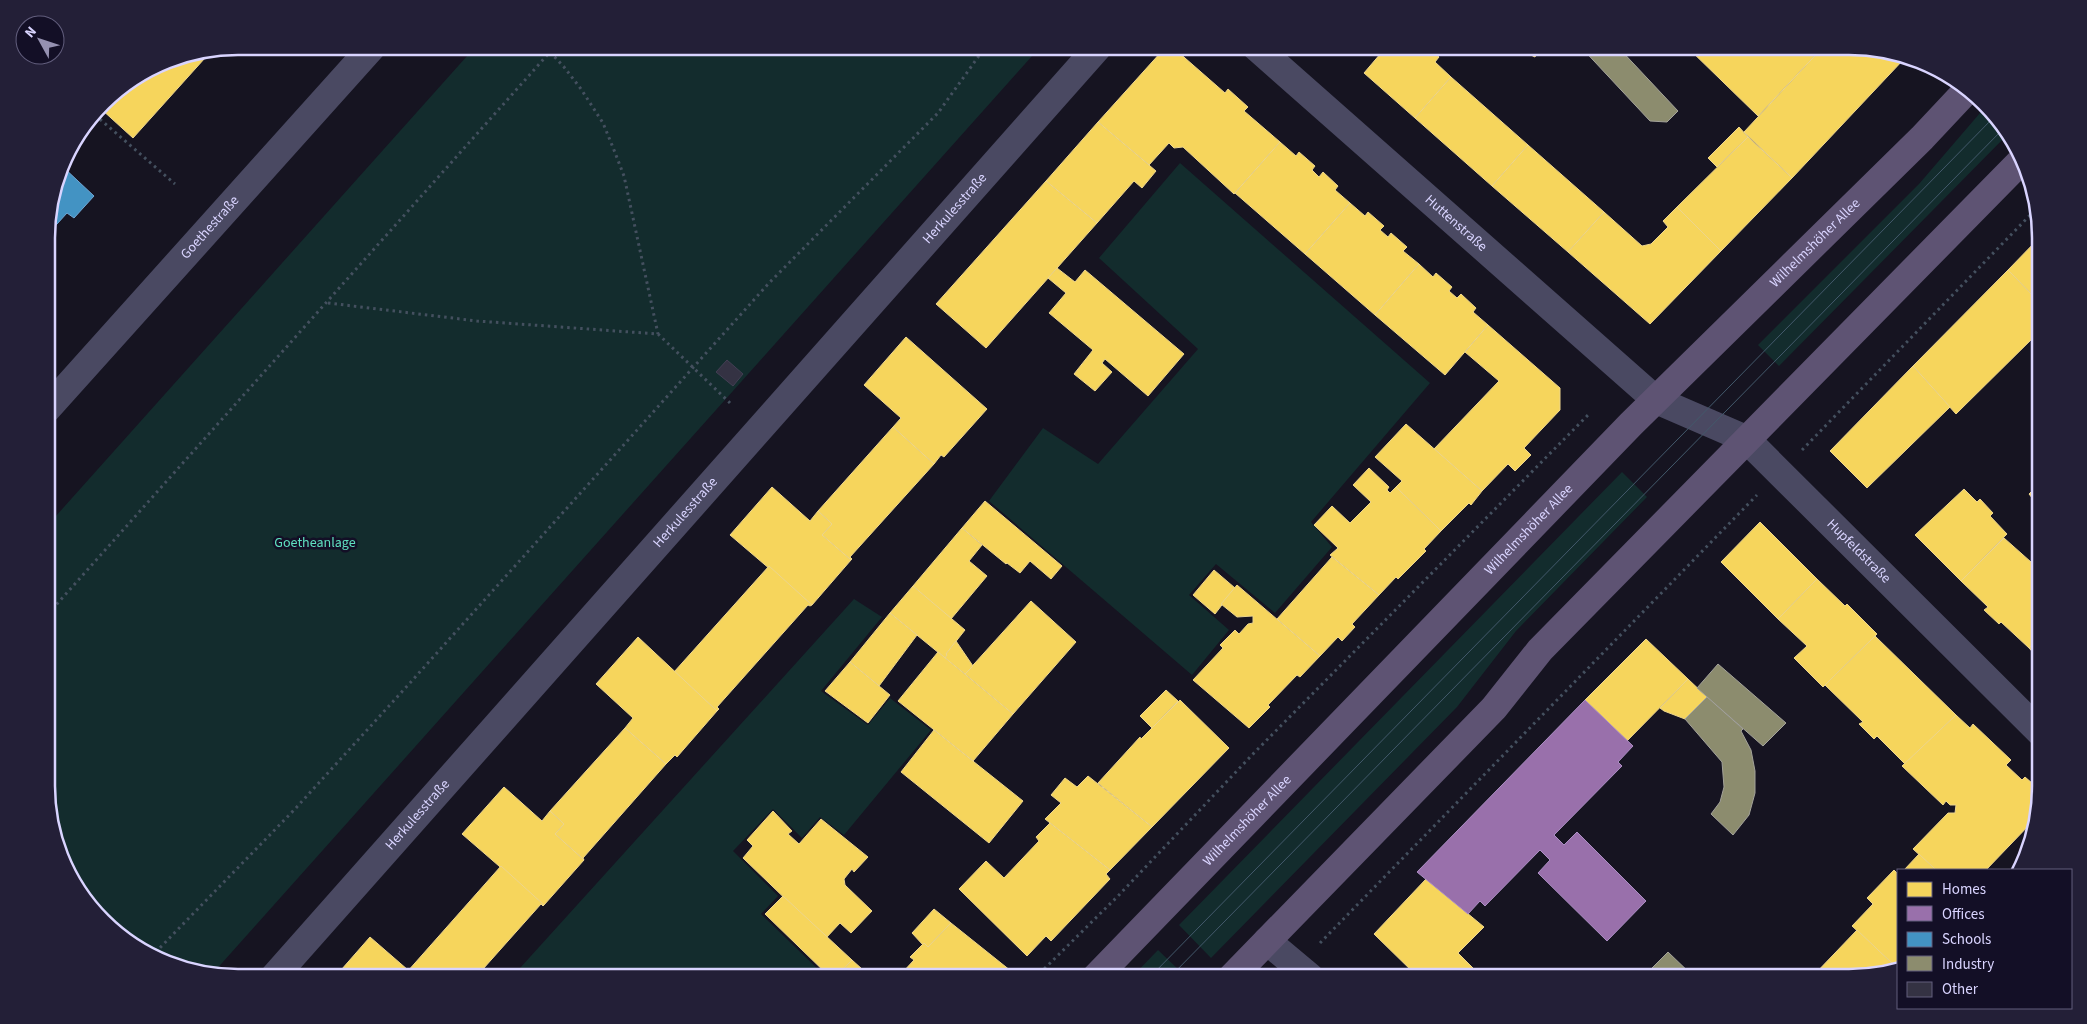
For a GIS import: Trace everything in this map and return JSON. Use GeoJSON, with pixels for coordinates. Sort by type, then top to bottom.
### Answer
{"type":"FeatureCollection","features":[{"type":"Feature","properties":{"kind":"main road","name":"Wilhelmshöher Allee"},"geometry":{"type":"LineString","coordinates":[[1105,969],[1656,400],[1922,138],[1963,95]]}},
{"type":"Feature","properties":{"kind":"main road"},"geometry":{"type":"LineString","coordinates":[[1240,969],[1494,708],[1540,650],[2017,165]]}},
{"type":"Feature","properties":{"kind":"street","name":"Goethestraße"},"geometry":{"type":"LineString","coordinates":[[55,400],[365,55]]}},
{"type":"Feature","properties":{"kind":"street","name":"Herkulesstraße"},"geometry":{"type":"LineString","coordinates":[[281,969],[1091,55]]}},
{"type":"Feature","properties":{"kind":"street","name":"Huttenstraße"},"geometry":{"type":"LineString","coordinates":[[1265,55],[1656,400]]}},
{"type":"Feature","properties":{"kind":"street","name":"Hupfeldstraße"},"geometry":{"type":"LineString","coordinates":[[1656,400],[1746,439],[2032,724]]}},
{"type":"Feature","properties":{"kind":"street"},"geometry":{"type":"LineString","coordinates":[[1267,941],[1300,969]]}},
{"type":"Feature","properties":{"kind":"path"},"geometry":{"type":"LineString","coordinates":[[55,606],[547,55]]}},
{"type":"Feature","properties":{"kind":"path"},"geometry":{"type":"LineString","coordinates":[[553,55],[581,89],[603,123],[624,176],[658,334],[730,403]]}},
{"type":"Feature","properties":{"kind":"path"},"geometry":{"type":"LineString","coordinates":[[158,951],[302,801],[768,283],[938,113],[980,55]]}},
{"type":"Feature","properties":{"kind":"path"},"geometry":{"type":"LineString","coordinates":[[99,118],[175,184]]}},
{"type":"Feature","properties":{"kind":"path"},"geometry":{"type":"LineString","coordinates":[[1307,969],[1780,472],[2030,215]]}},
{"type":"Feature","properties":{"kind":"path"},"geometry":{"type":"LineString","coordinates":[[328,302],[477,321],[658,334]]}},
{"type":"Feature","properties":{"kind":"path"},"geometry":{"type":"LineString","coordinates":[[1044,969],[1118,896],[1253,754],[1590,412]]}},
{"type":"Feature","properties":{"kind":"green space","name":"Goetheanlage"},"geometry":{"type":"Polygon","coordinates":[[[468,55],[1033,55],[218,968],[190,963],[168,955],[146,945],[117,924],[100,907],[79,878],[61,834],[55,798],[55,517],[468,55]]]}},
{"type":"Feature","properties":{"kind":"green space"},"geometry":{"type":"Polygon","coordinates":[[[1981,112],[1987,117],[2003,139],[1779,366],[1758,345],[1919,184],[1981,112]]]}},
{"type":"Feature","properties":{"kind":"green space"},"geometry":{"type":"Polygon","coordinates":[[[1180,163],[1430,383],[1311,522],[1332,547],[1275,613],[1216,564],[1189,595],[1229,630],[1192,675],[989,501],[1043,428],[1098,464],[1198,349],[1099,258],[1180,163]]]}},
{"type":"Feature","properties":{"kind":"green space"},"geometry":{"type":"Polygon","coordinates":[[[1622,472],[1647,497],[1516,631],[1457,707],[1211,958],[1179,925],[1622,472]]]}},
{"type":"Feature","properties":{"kind":"green space"},"geometry":{"type":"Polygon","coordinates":[[[854,599],[882,617],[821,691],[868,725],[890,698],[931,730],[844,835],[820,817],[802,838],[773,809],[733,851],[778,896],[761,914],[818,969],[519,969],[854,599]]]}},
{"type":"Feature","properties":{"kind":"green space"},"geometry":{"type":"Polygon","coordinates":[[[1158,950],[1178,969],[1140,969],[1158,950]]]}},
{"type":"Feature","properties":{"kind":"building: Homes"},"geometry":{"type":"Polygon","coordinates":[[[1158,55],[1182,55],[1225,93],[1228,89],[1248,107],[1244,111],[1280,142],[1234,194],[1183,147],[1174,148],[1169,143],[1149,165],[1098,122],[1158,55]]]}},
{"type":"Feature","properties":{"kind":"building: Homes"},"geometry":{"type":"Polygon","coordinates":[[[1379,55],[1437,55],[1439,57],[1435,62],[1451,77],[1415,118],[1364,73],[1379,55]]]}},
{"type":"Feature","properties":{"kind":"building: Homes"},"geometry":{"type":"Polygon","coordinates":[[[1695,55],[1816,55],[1758,116],[1695,55]]]}},
{"type":"Feature","properties":{"kind":"building: Homes"},"geometry":{"type":"Polygon","coordinates":[[[1816,55],[1861,55],[1901,62],[1792,178],[1744,132],[1816,55]]]}},
{"type":"Feature","properties":{"kind":"building: Homes"},"geometry":{"type":"Polygon","coordinates":[[[204,59],[133,138],[105,113],[117,100],[146,79],[190,61],[204,59]]]}},
{"type":"Feature","properties":{"kind":"building: Homes"},"geometry":{"type":"Polygon","coordinates":[[[1451,77],[1528,145],[1492,186],[1415,118],[1451,77]]]}},
{"type":"Feature","properties":{"kind":"building: Homes"},"geometry":{"type":"Polygon","coordinates":[[[1098,122],[1156,171],[1142,188],[1134,181],[1097,223],[1046,181],[1098,122]]]}},
{"type":"Feature","properties":{"kind":"building: Homes"},"geometry":{"type":"Polygon","coordinates":[[[1739,127],[1748,137],[1717,167],[1708,158],[1739,127]]]}},
{"type":"Feature","properties":{"kind":"building: Homes"},"geometry":{"type":"Polygon","coordinates":[[[1748,137],[1792,178],[1721,251],[1677,207],[1748,137]]]}},
{"type":"Feature","properties":{"kind":"building: Homes"},"geometry":{"type":"Polygon","coordinates":[[[1280,142],[1296,156],[1299,152],[1315,166],[1312,170],[1319,177],[1323,172],[1338,186],[1335,190],[1350,203],[1305,254],[1235,193],[1280,142]]]}},
{"type":"Feature","properties":{"kind":"building: Homes"},"geometry":{"type":"Polygon","coordinates":[[[1528,145],[1604,212],[1568,252],[1492,186],[1528,145]]]}},
{"type":"Feature","properties":{"kind":"building: Homes"},"geometry":{"type":"Polygon","coordinates":[[[1046,181],[1097,223],[986,348],[936,304],[1046,181]]]}},
{"type":"Feature","properties":{"kind":"building: Homes"},"geometry":{"type":"Polygon","coordinates":[[[1350,203],[1365,216],[1368,212],[1384,226],[1380,230],[1388,237],[1391,233],[1407,247],[1403,251],[1419,264],[1375,315],[1305,254],[1350,203]]]}},
{"type":"Feature","properties":{"kind":"building: Homes"},"geometry":{"type":"Polygon","coordinates":[[[1677,207],[1721,251],[1650,324],[1568,252],[1604,212],[1642,246],[1651,244],[1668,227],[1663,221],[1677,207]]]}},
{"type":"Feature","properties":{"kind":"building: Homes"},"geometry":{"type":"Polygon","coordinates":[[[2032,245],[2032,295],[2008,270],[2032,245]]]}},
{"type":"Feature","properties":{"kind":"building: Homes"},"geometry":{"type":"Polygon","coordinates":[[[1419,264],[1433,277],[1436,273],[1452,287],[1449,291],[1457,298],[1461,294],[1476,308],[1473,312],[1488,325],[1445,375],[1375,315],[1419,264]]]}},
{"type":"Feature","properties":{"kind":"building: Homes"},"geometry":{"type":"Polygon","coordinates":[[[1057,268],[1075,282],[1085,270],[1184,354],[1148,396],[1105,359],[1102,363],[1112,372],[1095,391],[1074,374],[1093,350],[1049,313],[1066,293],[1048,278],[1057,268]]]}},
{"type":"Feature","properties":{"kind":"building: Homes"},"geometry":{"type":"Polygon","coordinates":[[[2008,270],[2032,295],[2032,339],[1956,414],[1913,366],[2008,270]]]}},
{"type":"Feature","properties":{"kind":"building: Homes"},"geometry":{"type":"Polygon","coordinates":[[[1488,325],[1560,388],[1560,410],[1524,448],[1531,455],[1515,471],[1508,464],[1482,491],[1434,449],[1499,381],[1465,352],[1488,325]]]}},
{"type":"Feature","properties":{"kind":"building: Homes"},"geometry":{"type":"Polygon","coordinates":[[[906,337],[987,409],[944,457],[941,455],[934,464],[893,427],[901,418],[864,385],[906,337]]]}},
{"type":"Feature","properties":{"kind":"building: Homes"},"geometry":{"type":"Polygon","coordinates":[[[1913,366],[1950,407],[1867,488],[1830,451],[1913,366]]]}},
{"type":"Feature","properties":{"kind":"building: Homes"},"geometry":{"type":"Polygon","coordinates":[[[1406,424],[1482,491],[1471,505],[1469,503],[1441,531],[1396,487],[1402,481],[1375,457],[1406,424]]]}},
{"type":"Feature","properties":{"kind":"building: Homes"},"geometry":{"type":"Polygon","coordinates":[[[893,427],[934,464],[850,557],[851,560],[822,535],[832,524],[818,511],[893,427]]]}},
{"type":"Feature","properties":{"kind":"building: Homes"},"geometry":{"type":"Polygon","coordinates":[[[1369,468],[1389,487],[1387,490],[1390,493],[1396,487],[1441,531],[1424,549],[1426,551],[1398,579],[1396,577],[1379,595],[1330,555],[1338,548],[1314,525],[1332,506],[1350,523],[1371,502],[1353,485],[1369,468]]]}},
{"type":"Feature","properties":{"kind":"building: Homes"},"geometry":{"type":"Polygon","coordinates":[[[772,487],[810,521],[818,511],[832,524],[822,535],[851,560],[812,605],[730,535],[772,487]]]}},
{"type":"Feature","properties":{"kind":"building: Homes"},"geometry":{"type":"Polygon","coordinates":[[[1964,489],[1977,502],[1980,499],[1993,513],[1990,516],[2007,534],[1961,581],[1915,535],[1964,489]]]}},
{"type":"Feature","properties":{"kind":"building: Homes"},"geometry":{"type":"Polygon","coordinates":[[[985,501],[1062,566],[1051,579],[1030,561],[1020,573],[962,528],[985,501]]]}},
{"type":"Feature","properties":{"kind":"building: Homes"},"geometry":{"type":"Polygon","coordinates":[[[1760,522],[1817,579],[1778,619],[1721,562],[1760,522]]]}},
{"type":"Feature","properties":{"kind":"building: Homes"},"geometry":{"type":"Polygon","coordinates":[[[962,528],[982,545],[969,561],[987,576],[951,619],[913,586],[962,528]]]}},
{"type":"Feature","properties":{"kind":"building: Homes"},"geometry":{"type":"Polygon","coordinates":[[[2004,538],[2032,563],[2032,645],[2029,648],[2001,622],[1999,624],[1984,610],[1988,607],[1961,581],[2004,538]]]}},
{"type":"Feature","properties":{"kind":"building: Homes"},"geometry":{"type":"Polygon","coordinates":[[[1332,557],[1379,595],[1352,624],[1355,627],[1342,641],[1338,637],[1320,656],[1277,619],[1332,557]]]}},
{"type":"Feature","properties":{"kind":"building: Homes"},"geometry":{"type":"Polygon","coordinates":[[[769,566],[812,605],[808,605],[717,707],[719,709],[717,711],[674,672],[769,566]]]}},
{"type":"Feature","properties":{"kind":"building: Homes"},"geometry":{"type":"Polygon","coordinates":[[[1214,570],[1235,588],[1215,614],[1193,595],[1214,570]]]}},
{"type":"Feature","properties":{"kind":"building: Homes"},"geometry":{"type":"Polygon","coordinates":[[[1817,579],[1845,606],[1847,604],[1877,634],[1823,687],[1794,658],[1807,646],[1778,619],[1817,579]]]}},
{"type":"Feature","properties":{"kind":"building: Homes"},"geometry":{"type":"Polygon","coordinates":[[[1237,585],[1320,656],[1300,677],[1297,675],[1249,728],[1193,680],[1223,648],[1220,645],[1235,630],[1239,634],[1248,624],[1253,623],[1253,616],[1237,617],[1221,604],[1237,585]]]}},
{"type":"Feature","properties":{"kind":"building: Homes"},"geometry":{"type":"Polygon","coordinates":[[[913,586],[965,630],[946,654],[945,658],[890,613],[913,586]]]}},
{"type":"Feature","properties":{"kind":"building: Homes"},"geometry":{"type":"Polygon","coordinates":[[[1031,601],[1076,642],[1013,714],[965,674],[1031,601]]]}},
{"type":"Feature","properties":{"kind":"building: Homes"},"geometry":{"type":"Polygon","coordinates":[[[890,613],[917,635],[879,686],[850,662],[890,613]]]}},
{"type":"Feature","properties":{"kind":"building: Homes"},"geometry":{"type":"Polygon","coordinates":[[[1875,636],[1956,715],[1905,764],[1877,736],[1874,739],[1859,724],[1863,722],[1825,685],[1875,636]]]}},
{"type":"Feature","properties":{"kind":"building: Homes"},"geometry":{"type":"Polygon","coordinates":[[[638,637],[717,711],[677,757],[675,755],[666,764],[625,728],[633,718],[596,684],[638,637]]]}},
{"type":"Feature","properties":{"kind":"building: Homes"},"geometry":{"type":"Polygon","coordinates":[[[1646,639],[1688,679],[1627,741],[1585,700],[1646,639]]]}},
{"type":"Feature","properties":{"kind":"building: Homes"},"geometry":{"type":"Polygon","coordinates":[[[956,641],[973,666],[965,674],[945,658],[956,641]]]}},
{"type":"Feature","properties":{"kind":"building: Homes"},"geometry":{"type":"Polygon","coordinates":[[[938,652],[1013,714],[973,761],[898,701],[938,652]]]}},
{"type":"Feature","properties":{"kind":"building: Homes"},"geometry":{"type":"Polygon","coordinates":[[[850,662],[890,695],[868,723],[825,691],[850,662]]]}},
{"type":"Feature","properties":{"kind":"building: Homes"},"geometry":{"type":"Polygon","coordinates":[[[1688,679],[1707,697],[1685,719],[1660,708],[1688,679]]]}},
{"type":"Feature","properties":{"kind":"building: Homes"},"geometry":{"type":"Polygon","coordinates":[[[1166,690],[1178,701],[1152,728],[1140,716],[1166,690]]]}},
{"type":"Feature","properties":{"kind":"building: Homes"},"geometry":{"type":"Polygon","coordinates":[[[1180,700],[1229,748],[1152,827],[1098,783],[1140,737],[1141,739],[1180,700]]]}},
{"type":"Feature","properties":{"kind":"building: Homes"},"geometry":{"type":"Polygon","coordinates":[[[1956,715],[1970,728],[1973,724],[2011,760],[2006,765],[2022,780],[2025,777],[2032,783],[2032,798],[2027,827],[1987,869],[1935,869],[1913,849],[1948,813],[1955,813],[1956,805],[1950,805],[1946,801],[1943,805],[1902,766],[1956,715]]]}},
{"type":"Feature","properties":{"kind":"building: Homes"},"geometry":{"type":"Polygon","coordinates":[[[625,728],[666,764],[583,858],[584,860],[555,834],[564,824],[550,811],[625,728]]]}},
{"type":"Feature","properties":{"kind":"building: Homes"},"geometry":{"type":"Polygon","coordinates":[[[934,730],[1023,801],[989,843],[901,772],[934,730]]]}},
{"type":"Feature","properties":{"kind":"building: Homes"},"geometry":{"type":"Polygon","coordinates":[[[1088,776],[1152,827],[1110,870],[1045,819],[1061,803],[1051,795],[1065,778],[1077,787],[1088,776]]]}},
{"type":"Feature","properties":{"kind":"building: Homes"},"geometry":{"type":"Polygon","coordinates":[[[504,787],[542,821],[550,811],[564,824],[555,834],[584,860],[544,905],[462,834],[504,787]]]}},
{"type":"Feature","properties":{"kind":"building: Homes"},"geometry":{"type":"Polygon","coordinates":[[[773,811],[792,831],[788,834],[799,844],[821,819],[868,857],[854,872],[852,869],[844,879],[845,885],[872,911],[851,933],[840,923],[826,938],[743,858],[753,846],[747,840],[773,811]]]}},
{"type":"Feature","properties":{"kind":"building: Homes"},"geometry":{"type":"Polygon","coordinates":[[[1050,823],[1110,870],[1106,874],[1110,879],[1051,941],[1046,936],[1027,956],[959,889],[986,861],[1004,878],[1039,841],[1036,837],[1050,823]]]}},
{"type":"Feature","properties":{"kind":"building: Homes"},"geometry":{"type":"Polygon","coordinates":[[[1919,854],[1935,869],[1905,869],[1919,854]]]}},
{"type":"Feature","properties":{"kind":"building: Homes"},"geometry":{"type":"Polygon","coordinates":[[[501,866],[544,905],[541,904],[483,969],[410,969],[501,866]]]}},
{"type":"Feature","properties":{"kind":"building: Homes"},"geometry":{"type":"Polygon","coordinates":[[[1894,870],[1897,873],[1897,963],[1893,964],[1852,926],[1873,904],[1867,898],[1894,870]]]}},
{"type":"Feature","properties":{"kind":"building: Homes"},"geometry":{"type":"Polygon","coordinates":[[[1426,879],[1484,927],[1458,953],[1474,969],[1410,969],[1374,934],[1426,879]]]}},
{"type":"Feature","properties":{"kind":"building: Homes"},"geometry":{"type":"Polygon","coordinates":[[[783,896],[852,960],[844,969],[822,969],[765,914],[783,896]]]}},
{"type":"Feature","properties":{"kind":"building: Homes"},"geometry":{"type":"Polygon","coordinates":[[[934,909],[951,923],[928,947],[924,943],[923,945],[912,933],[934,909]]]}},
{"type":"Feature","properties":{"kind":"building: Homes"},"geometry":{"type":"Polygon","coordinates":[[[951,923],[1008,969],[906,969],[914,960],[910,957],[924,943],[928,947],[951,923]]]}},
{"type":"Feature","properties":{"kind":"building: Homes"},"geometry":{"type":"Polygon","coordinates":[[[1857,930],[1893,964],[1861,969],[1820,969],[1857,930]]]}},
{"type":"Feature","properties":{"kind":"building: Homes"},"geometry":{"type":"Polygon","coordinates":[[[370,937],[407,969],[342,969],[370,937]]]}},
{"type":"Feature","properties":{"kind":"building: Homes"},"geometry":{"type":"Polygon","coordinates":[[[852,960],[862,969],[844,969],[852,960]]]}},
{"type":"Feature","properties":{"kind":"building: Offices"},"geometry":{"type":"Polygon","coordinates":[[[1585,700],[1633,746],[1618,762],[1622,766],[1554,835],[1564,845],[1577,832],[1646,901],[1607,941],[1538,873],[1550,860],[1540,850],[1485,906],[1480,901],[1468,914],[1417,872],[1585,700]]]}},
{"type":"Feature","properties":{"kind":"building: Schools"},"geometry":{"type":"Polygon","coordinates":[[[68,171],[94,196],[74,218],[67,213],[55,226],[61,190],[68,171]]]}},
{"type":"Feature","properties":{"kind":"building: Industry"},"geometry":{"type":"Polygon","coordinates":[[[1588,55],[1625,55],[1678,111],[1667,122],[1650,121],[1588,55]]]}},
{"type":"Feature","properties":{"kind":"building: Industry"},"geometry":{"type":"Polygon","coordinates":[[[1718,664],[1786,723],[1763,746],[1697,688],[1718,664]]]}},
{"type":"Feature","properties":{"kind":"building: Industry"},"geometry":{"type":"Polygon","coordinates":[[[1707,697],[1743,729],[1741,731],[1751,750],[1755,771],[1755,793],[1749,815],[1733,835],[1711,814],[1720,802],[1724,787],[1722,762],[1685,719],[1707,697]]]}},
{"type":"Feature","properties":{"kind":"building: Industry"},"geometry":{"type":"Polygon","coordinates":[[[1668,952],[1686,969],[1651,969],[1668,952]]]}},
{"type":"Feature","properties":{"kind":"building: Other"},"geometry":{"type":"Polygon","coordinates":[[[727,360],[743,374],[733,386],[716,372],[727,360]]]}},
{"type":"Feature","properties":{"kind":"tram line"},"geometry":{"type":"LineString","coordinates":[[1158,969],[1990,121]]}},
{"type":"Feature","properties":{"kind":"tram line"},"geometry":{"type":"LineString","coordinates":[[1178,969],[1999,133]]}}]}
